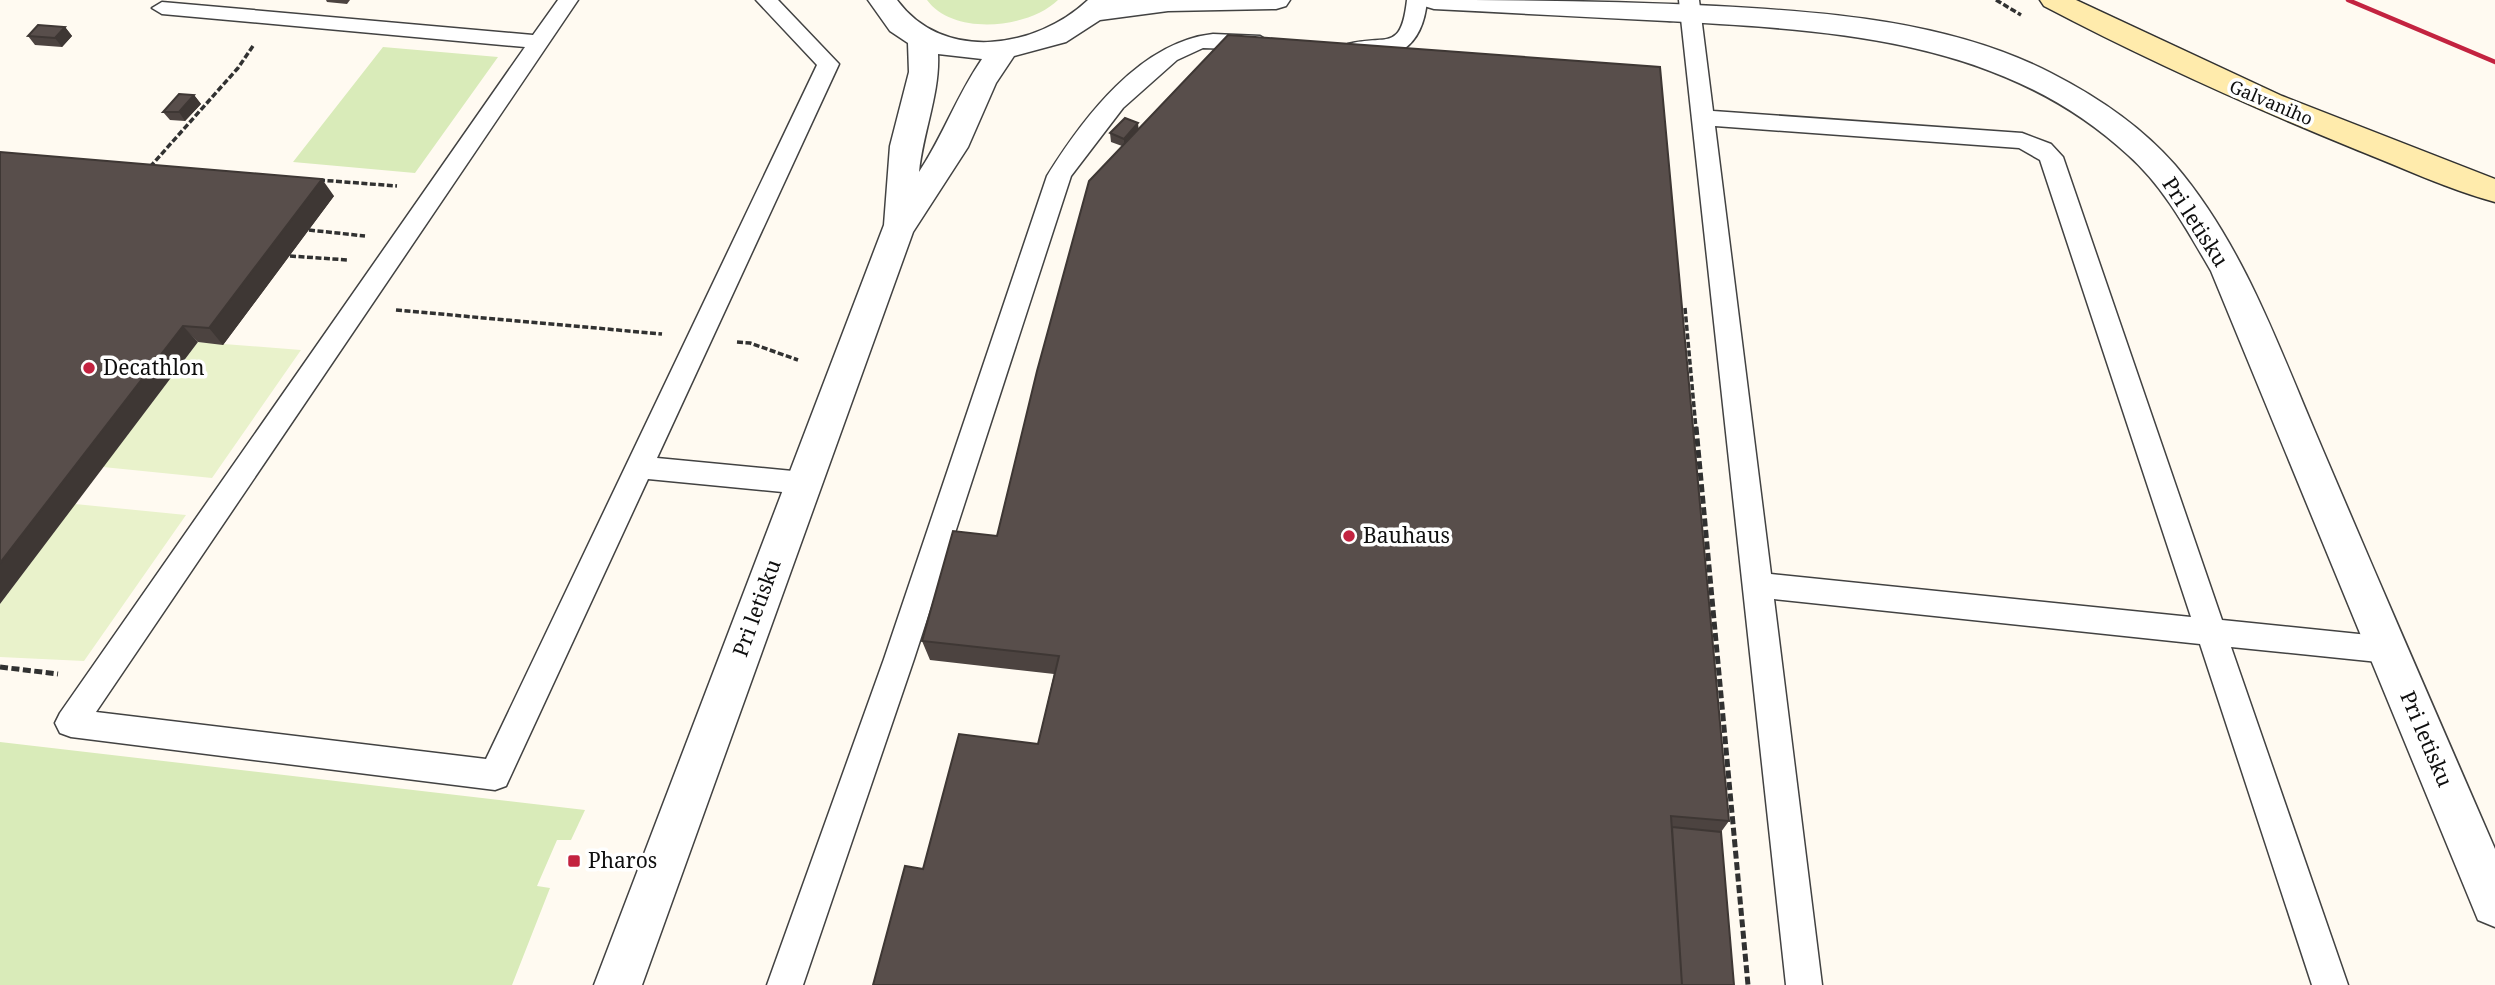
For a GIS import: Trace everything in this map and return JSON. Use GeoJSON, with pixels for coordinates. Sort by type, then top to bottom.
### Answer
{"type":"FeatureCollection","features":[{"type":"Feature","properties":{"kind":"main road","name":"Galvaniho"},"geometry":{"type":"LineString","coordinates":[[2054,0],[2224,84],[2384,150],[2495,191]]}},
{"type":"Feature","properties":{"kind":"street"},"geometry":{"type":"LineString","coordinates":[[882,0],[895,22],[923,39],[961,49],[1004,49],[1056,37],[1100,6],[1276,0]]}},
{"type":"Feature","properties":{"kind":"street","name":"Pri letisku"},"geometry":{"type":"LineString","coordinates":[[1434,0],[1690,7],[1862,27],[1958,48],[2014,67],[2062,90],[2139,147],[2174,185],[2228,271],[2495,904]]}},
{"type":"Feature","properties":{"kind":"street","name":"Pri letisku"},"geometry":{"type":"LineString","coordinates":[[897,230],[906,145],[924,72],[923,39]]}},
{"type":"Feature","properties":{"kind":"street","name":"Pri letisku"},"geometry":{"type":"LineString","coordinates":[[618,985],[897,230],[952,147],[981,83],[1004,49]]}},
{"type":"Feature","properties":{"kind":"lane"},"geometry":{"type":"LineString","coordinates":[[170,0],[162,8],[540,42]]}},
{"type":"Feature","properties":{"kind":"lane"},"geometry":{"type":"LineString","coordinates":[[568,0],[71,723],[495,775],[828,64],[766,0]]}},
{"type":"Feature","properties":{"kind":"lane"},"geometry":{"type":"LineString","coordinates":[[1329,47],[1386,49],[1405,42],[1414,30],[1417,0]]}},
{"type":"Feature","properties":{"kind":"lane"},"geometry":{"type":"LineString","coordinates":[[1690,7],[1804,985]]}},
{"type":"Feature","properties":{"kind":"lane"},"geometry":{"type":"LineString","coordinates":[[785,985],[899,659],[1059,176],[1086,137],[1145,75],[1173,52],[1203,42],[1275,44]]}},
{"type":"Feature","properties":{"kind":"lane"},"geometry":{"type":"LineString","coordinates":[[1702,118],[2022,141],[2043,149],[2051,157],[2330,985]]}},
{"type":"Feature","properties":{"kind":"lane"},"geometry":{"type":"LineString","coordinates":[[639,467],[803,483]]}},
{"type":"Feature","properties":{"kind":"lane"},"geometry":{"type":"LineString","coordinates":[[1757,585],[2388,650]]}},
{"type":"Feature","properties":{"kind":"path"},"geometry":{"type":"LineString","coordinates":[[1996,0],[2020,15]]}},
{"type":"Feature","properties":{"kind":"path"},"geometry":{"type":"LineString","coordinates":[[163,168],[150,167],[253,47],[250,37],[239,31],[252,18]]}},
{"type":"Feature","properties":{"kind":"path"},"geometry":{"type":"LineString","coordinates":[[315,180],[398,186]]}},
{"type":"Feature","properties":{"kind":"path"},"geometry":{"type":"LineString","coordinates":[[309,230],[376,237]]}},
{"type":"Feature","properties":{"kind":"path"},"geometry":{"type":"LineString","coordinates":[[290,256],[359,261]]}},
{"type":"Feature","properties":{"kind":"path"},"geometry":{"type":"LineString","coordinates":[[1684,295],[1748,985]]}},
{"type":"Feature","properties":{"kind":"path"},"geometry":{"type":"LineString","coordinates":[[357,306],[750,343],[797,360]]}},
{"type":"Feature","properties":{"kind":"green space"},"geometry":{"type":"Polygon","coordinates":[[[927,0],[1058,0],[1029,17],[991,24],[954,19],[939,12],[927,0]]]}},
{"type":"Feature","properties":{"kind":"green space"},"geometry":{"type":"Polygon","coordinates":[[[383,47],[498,57],[415,173],[293,162],[383,47]]]}},
{"type":"Feature","properties":{"kind":"green space"},"geometry":{"type":"Polygon","coordinates":[[[198,342],[301,350],[212,478],[103,467],[198,342]]]}},
{"type":"Feature","properties":{"kind":"green space"},"geometry":{"type":"Polygon","coordinates":[[[75,504],[186,515],[84,661],[0,657],[0,604],[75,504]]]}},
{"type":"Feature","properties":{"kind":"green space"},"geometry":{"type":"Polygon","coordinates":[[[0,742],[585,810],[571,840],[557,840],[537,886],[550,888],[512,985],[0,985],[0,742]]]}},
{"type":"Feature","properties":{"kind":"building"},"geometry":{"type":"Polygon","coordinates":[[[38,25],[65,27],[55,38],[28,36],[38,25]]]}},
{"type":"Feature","properties":{"kind":"building","name":"Bauhaus"},"geometry":{"type":"Polygon","coordinates":[[[1228,35],[1660,67],[1729,821],[1671,816],[1682,985],[873,985],[905,866],[923,869],[959,734],[1038,744],[1059,656],[922,641],[953,531],[997,536],[1037,371],[1089,181],[1228,35]]]}},
{"type":"Feature","properties":{"kind":"building"},"geometry":{"type":"Polygon","coordinates":[[[179,94],[194,95],[179,112],[163,112],[179,94]]]}},
{"type":"Feature","properties":{"kind":"building"},"geometry":{"type":"Polygon","coordinates":[[[1125,118],[1138,123],[1124,139],[1110,133],[1125,118]]]}},
{"type":"Feature","properties":{"kind":"building","name":"Decathlon"},"geometry":{"type":"Polygon","coordinates":[[[0,152],[322,179],[209,328],[183,326],[0,563],[0,152]]]}},
{"type":"Feature","properties":{"kind":"building"},"geometry":{"type":"Polygon","coordinates":[[[1672,827],[1721,832],[1734,985],[1682,985],[1672,827]]]}},
{"type":"Feature","properties":{"kind":"railway"},"geometry":{"type":"LineString","coordinates":[[2348,0],[2495,62]]}},
{"type":"Feature","properties":{"kind":"place","name":"Decathlon"},"geometry":{"type":"Point","coordinates":[89,368]}},
{"type":"Feature","properties":{"kind":"place","name":"Bauhaus"},"geometry":{"type":"Point","coordinates":[1349,536]}},
{"type":"Feature","properties":{"kind":"place","name":"Pharos"},"geometry":{"type":"Point","coordinates":[574,861]}}]}
